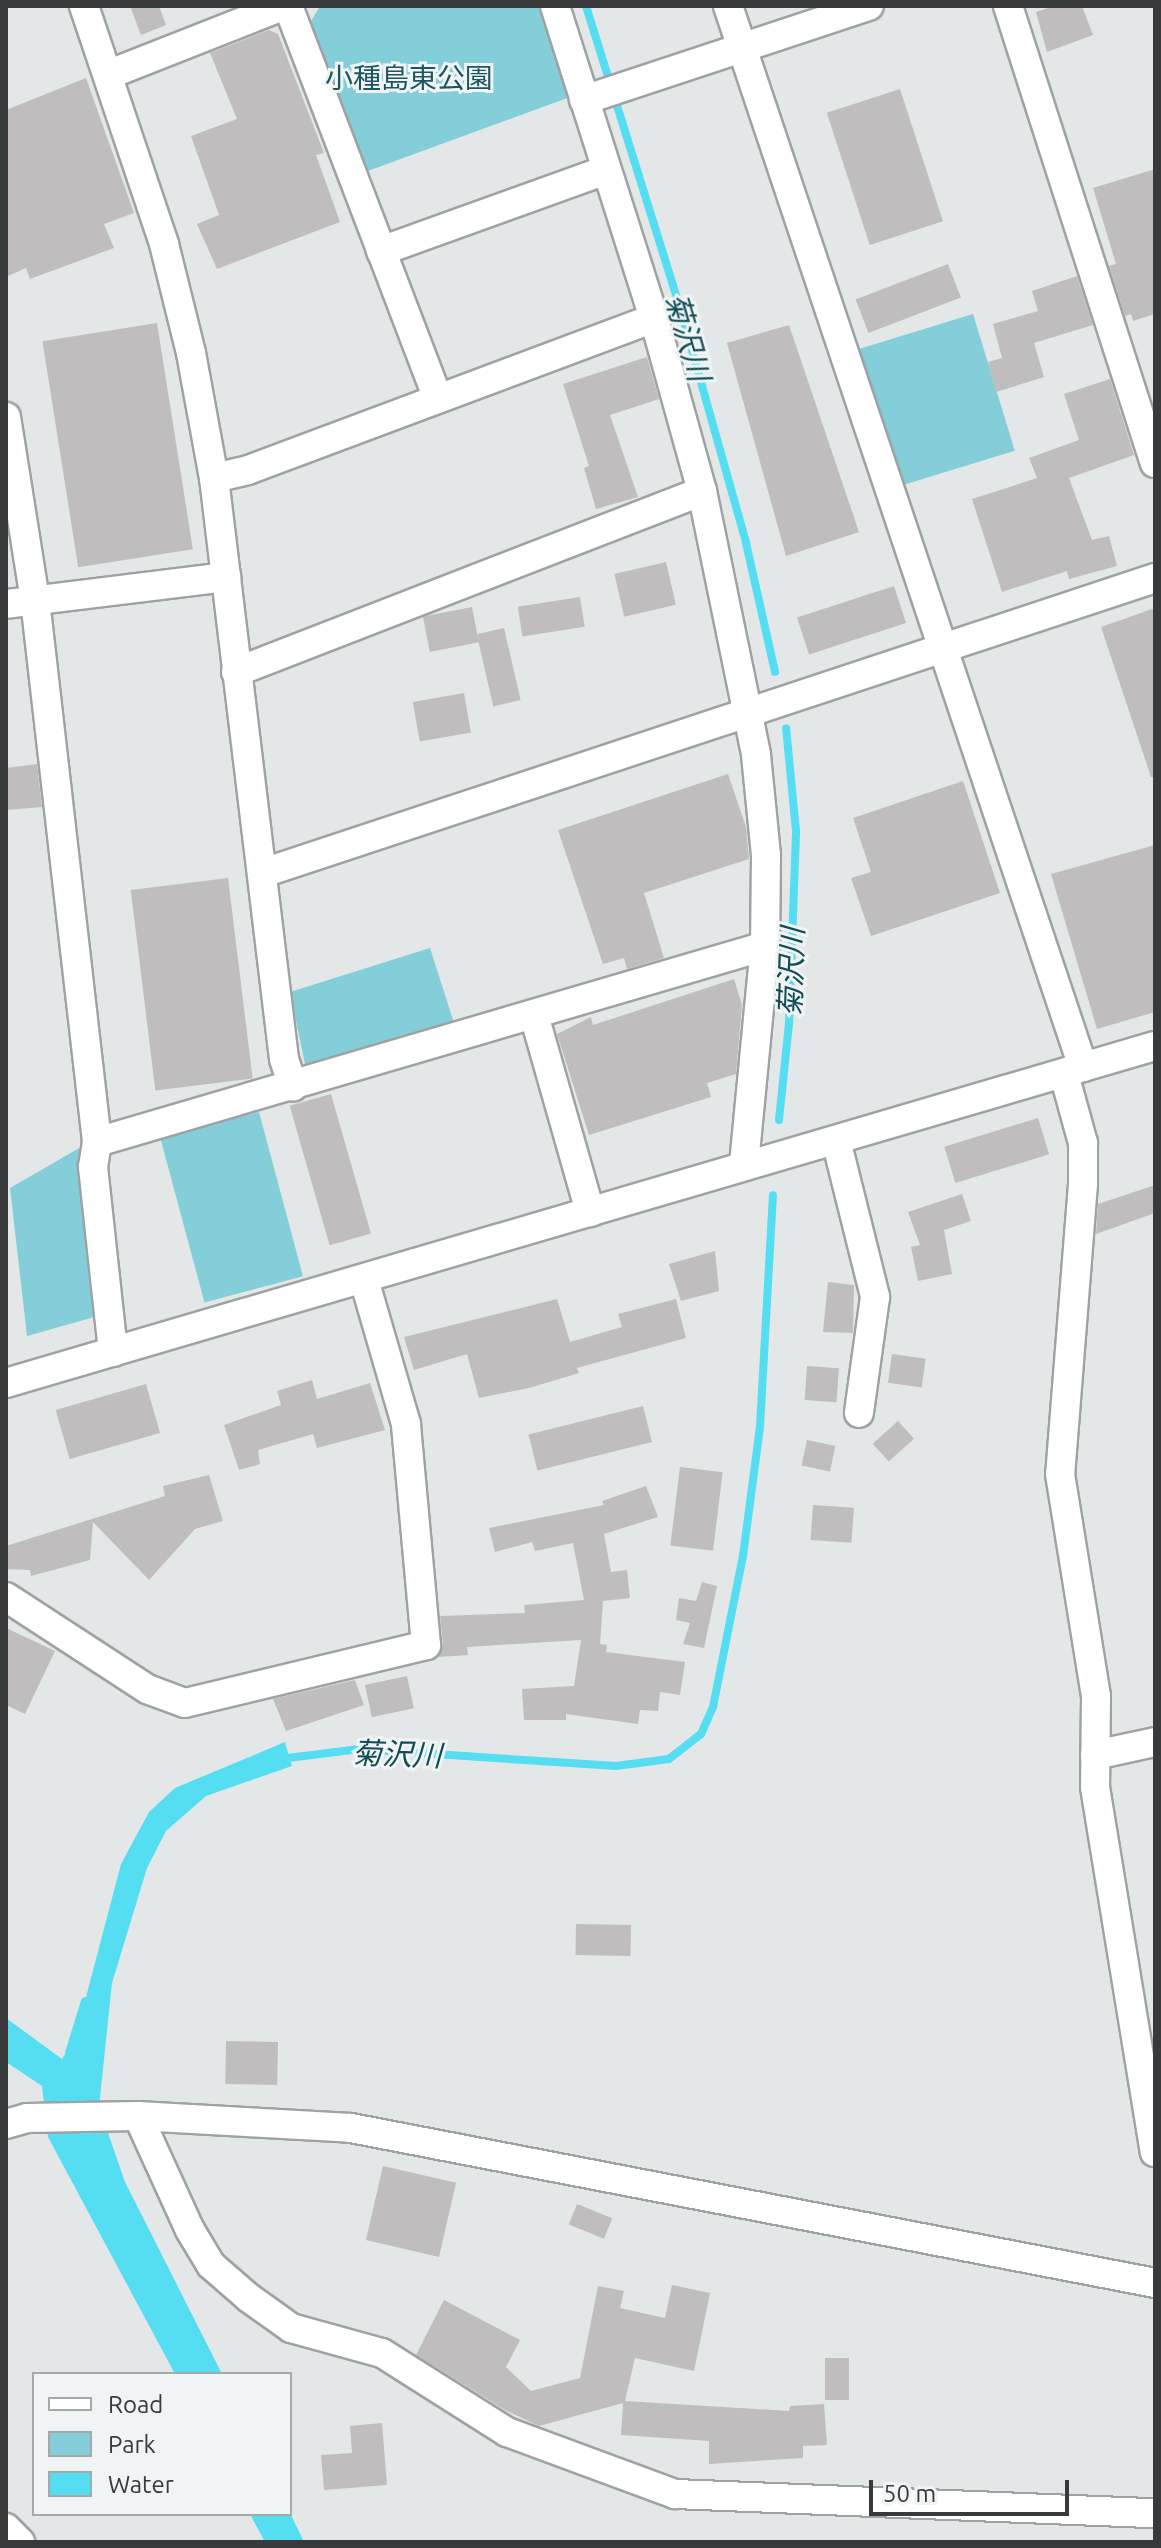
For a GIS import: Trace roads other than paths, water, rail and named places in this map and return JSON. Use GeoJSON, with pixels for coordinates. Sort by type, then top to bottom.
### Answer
{"type":"FeatureCollection","features":[{"type":"Feature","properties":{"kind":"street"},"geometry":{"type":"LineString","coordinates":[[84,6],[110,74],[164,244],[214,478],[284,1059],[293,1087]]}},
{"type":"Feature","properties":{"kind":"street"},"geometry":{"type":"LineString","coordinates":[[110,74],[285,6],[437,396]]}},
{"type":"Feature","properties":{"kind":"street"},"geometry":{"type":"LineString","coordinates":[[555,6],[590,97],[606,170],[654,318],[702,491],[748,712],[766,855],[765,946],[744,1166]]}},
{"type":"Feature","properties":{"kind":"street"},"geometry":{"type":"LineString","coordinates":[[728,6],[941,649],[1073,1070],[1083,1143],[1083,1184],[1060,1474],[1089,1635],[1096,1696],[1095,1787],[1155,2152]]}},
{"type":"Feature","properties":{"kind":"street"},"geometry":{"type":"LineString","coordinates":[[590,97],[869,6]]}},
{"type":"Feature","properties":{"kind":"street"},"geometry":{"type":"LineString","coordinates":[[1008,6],[1155,463]]}},
{"type":"Feature","properties":{"kind":"street"},"geometry":{"type":"LineString","coordinates":[[381,251],[606,170]]}},
{"type":"Feature","properties":{"kind":"street"},"geometry":{"type":"LineString","coordinates":[[214,478],[248,470],[437,396],[654,318]]}},
{"type":"Feature","properties":{"kind":"street"},"geometry":{"type":"LineString","coordinates":[[6,417],[35,600],[97,1142],[93,1167],[113,1352]]}},
{"type":"Feature","properties":{"kind":"street"},"geometry":{"type":"LineString","coordinates":[[236,672],[702,491]]}},
{"type":"Feature","properties":{"kind":"street"},"geometry":{"type":"LineString","coordinates":[[6,604],[226,577]]}},
{"type":"Feature","properties":{"kind":"street"},"geometry":{"type":"LineString","coordinates":[[263,873],[1155,578]]}},
{"type":"Feature","properties":{"kind":"street"},"geometry":{"type":"LineString","coordinates":[[97,1142],[293,1087],[765,946]]}},
{"type":"Feature","properties":{"kind":"street"},"geometry":{"type":"LineString","coordinates":[[534,1015],[590,1212]]}},
{"type":"Feature","properties":{"kind":"street"},"geometry":{"type":"LineString","coordinates":[[6,1383],[1155,1046]]}},
{"type":"Feature","properties":{"kind":"street"},"geometry":{"type":"LineString","coordinates":[[836,1140],[875,1297],[859,1413]]}},
{"type":"Feature","properties":{"kind":"street"},"geometry":{"type":"LineString","coordinates":[[6,1597],[147,1689],[185,1703],[426,1645],[406,1424],[364,1279]]}},
{"type":"Feature","properties":{"kind":"street"},"geometry":{"type":"LineString","coordinates":[[1095,1755],[1155,1742]]}},
{"type":"Feature","properties":{"kind":"street"},"geometry":{"type":"LineString","coordinates":[[138,2116],[190,2230],[211,2265],[240,2290],[291,2328],[382,2353],[507,2432],[675,2494],[1155,2513]]}},
{"type":"Feature","properties":{"kind":"street"},"geometry":{"type":"LineString","coordinates":[[6,2124],[44,2118],[138,2116],[351,2128],[1155,2283]]}},
{"type":"Feature","properties":{"kind":"street"},"geometry":{"type":"LineString","coordinates":[[6,2528],[20,2542]]}},
{"type":"Feature","properties":{"kind":"water"},"geometry":{"type":"Polygon","coordinates":[[[285,1742],[292,1766],[206,1796],[166,1831],[147,1868],[112,1983],[99,2107],[125,2182],[221,2372],[174,2372],[48,2137],[42,2086],[6,2062],[6,2018],[62,2059],[75,2039],[121,1864],[149,1812],[175,1788],[285,1742]]]}},
{"type":"Feature","properties":{"kind":"water"},"geometry":{"type":"Polygon","coordinates":[[[251,2516],[291,2516],[304,2542],[265,2542],[251,2516]]]}},
{"type":"Feature","properties":{"kind":"waterway","name":"菊沢川"},"geometry":{"type":"LineString","coordinates":[[586,6],[681,311],[746,543],[775,672]]}},
{"type":"Feature","properties":{"kind":"waterway","name":"菊沢川"},"geometry":{"type":"LineString","coordinates":[[779,1120],[789,1024],[796,831],[786,728]]}},
{"type":"Feature","properties":{"kind":"waterway","name":"菊沢川"},"geometry":{"type":"LineString","coordinates":[[280,1759],[359,1749],[616,1766],[669,1759],[701,1734],[713,1707],[743,1556],[760,1427],[773,1195]]}},
{"type":"Feature","properties":{"kind":"waterway","name":"菊沢川"},"geometry":{"type":"LineString","coordinates":[[69,2053],[85,2001]]}},
{"type":"Feature","properties":{"kind":"park label","name":"小種島東公園"},"geometry":{"type":"Point","coordinates":[409,78]}}]}
